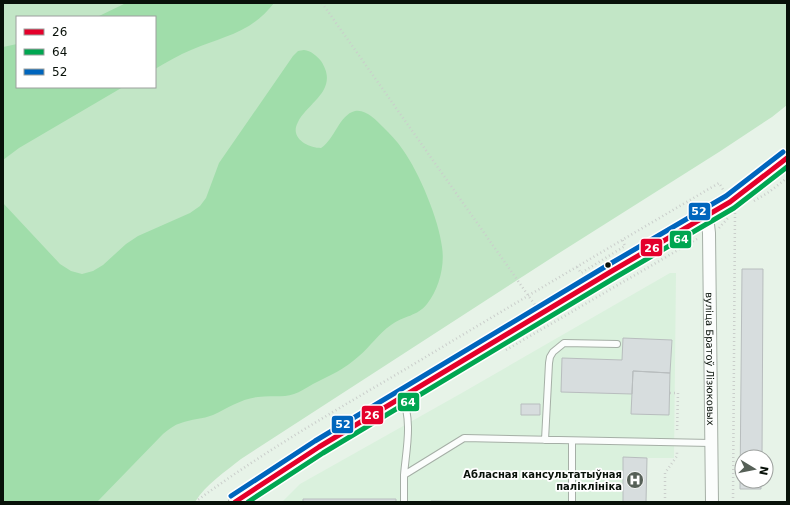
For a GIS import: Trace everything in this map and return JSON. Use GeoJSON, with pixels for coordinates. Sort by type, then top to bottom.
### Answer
{"type":"FeatureCollection","features":[{"type":"Feature","properties":{"kind":"street"},"geometry":{"type":"LineString","coordinates":[[235,502],[319,447],[730,202],[787,158]]}},
{"type":"Feature","properties":{"kind":"street","name":"вуліца Братоў Лізюковых"},"geometry":{"type":"LineString","coordinates":[[707,216],[709,233],[712,502]]}},
{"type":"Feature","properties":{"kind":"lane"},"geometry":{"type":"LineString","coordinates":[[545,440],[549,363],[553,352],[564,343],[617,344]]}},
{"type":"Feature","properties":{"kind":"lane"},"geometry":{"type":"LineString","coordinates":[[402,397],[406,407],[408,423],[404,475],[404,502]]}},
{"type":"Feature","properties":{"kind":"lane"},"geometry":{"type":"LineString","coordinates":[[404,475],[464,438],[711,443]]}},
{"type":"Feature","properties":{"kind":"lane"},"geometry":{"type":"LineString","coordinates":[[572,441],[572,502]]}},
{"type":"Feature","properties":{"kind":"path"},"geometry":{"type":"LineString","coordinates":[[322,3],[542,314]]}},
{"type":"Feature","properties":{"kind":"path"},"geometry":{"type":"LineString","coordinates":[[769,192],[787,178]]}},
{"type":"Feature","properties":{"kind":"path"},"geometry":{"type":"LineString","coordinates":[[195,502],[289,438],[529,296],[622,239],[719,183],[736,211],[733,502]]}},
{"type":"Feature","properties":{"kind":"path"},"geometry":{"type":"LineString","coordinates":[[577,267],[581,272],[625,246],[622,239]]}},
{"type":"Feature","properties":{"kind":"shaded area"},"geometry":{"type":"Polygon","coordinates":[[[3,3],[787,3],[787,105],[772,117],[719,152],[556,255],[241,459],[210,484],[195,502],[3,502],[3,3]]]}},
{"type":"Feature","properties":{"kind":"shaded area"},"geometry":{"type":"Polygon","coordinates":[[[126,3],[274,3],[256,21],[246,27],[226,37],[186,52],[156,68],[156,16],[99,16],[126,3]]]}},
{"type":"Feature","properties":{"kind":"shaded area"},"geometry":{"type":"Polygon","coordinates":[[[16,44],[16,88],[121,88],[19,148],[3,160],[3,47],[16,44]]]}},
{"type":"Feature","properties":{"kind":"shaded area"},"geometry":{"type":"Polygon","coordinates":[[[298,51],[309,51],[321,61],[326,71],[327,80],[325,88],[298,122],[296,133],[298,137],[306,144],[316,148],[321,148],[330,139],[345,117],[350,113],[359,111],[367,113],[374,118],[401,147],[422,183],[433,210],[440,236],[443,254],[442,269],[438,284],[431,298],[423,308],[415,314],[396,322],[387,328],[354,361],[337,372],[299,392],[285,396],[262,396],[252,398],[235,404],[213,415],[178,424],[169,429],[97,502],[3,502],[3,203],[60,264],[71,271],[82,274],[93,271],[103,265],[126,244],[138,236],[190,213],[200,206],[206,198],[219,163],[293,56],[298,51]]]}},
{"type":"Feature","properties":{"kind":"shaded area"},"geometry":{"type":"Polygon","coordinates":[[[670,273],[676,273],[674,458],[647,458],[646,502],[282,502],[300,484],[670,273]]]}},
{"type":"Feature","properties":{"kind":"building"},"geometry":{"type":"Polygon","coordinates":[[[742,269],[763,269],[762,449],[740,449],[742,269]]]}},
{"type":"Feature","properties":{"kind":"building"},"geometry":{"type":"Polygon","coordinates":[[[623,338],[672,340],[670,373],[633,371],[632,394],[561,392],[562,358],[622,360],[623,338]]]}},
{"type":"Feature","properties":{"kind":"building"},"geometry":{"type":"Polygon","coordinates":[[[633,371],[670,373],[669,415],[631,414],[633,371]]]}},
{"type":"Feature","properties":{"kind":"building"},"geometry":{"type":"Polygon","coordinates":[[[521,404],[540,404],[540,415],[521,415],[521,404]]]}},
{"type":"Feature","properties":{"kind":"building","name":"Абласная кансультатыўная паліклініка"},"geometry":{"type":"Polygon","coordinates":[[[623,457],[647,458],[646,502],[623,502],[623,457]]]}},
{"type":"Feature","properties":{"kind":"building"},"geometry":{"type":"Polygon","coordinates":[[[303,499],[396,499],[396,502],[303,502],[303,499]]]}},
{"type":"Feature","properties":{"kind":"building"},"geometry":{"type":"Polygon","coordinates":[[[431,501],[519,502],[431,502],[431,501]]]}},
{"type":"Feature","properties":{"kind":"transit line","name":"52"},"geometry":{"type":"LineString","coordinates":[[231,496],[315,441],[726,196],[783,152]]}},
{"type":"Feature","properties":{"kind":"transit line","name":"26"},"geometry":{"type":"LineString","coordinates":[[235,502],[319,447],[730,202],[787,158]]}},
{"type":"Feature","properties":{"kind":"transit line","name":"64"},"geometry":{"type":"LineString","coordinates":[[248,502],[323,453],[734,208],[787,167]]}},
{"type":"Feature","properties":{"kind":"place","name":"Абласная кансультатыўная паліклініка"},"geometry":{"type":"Point","coordinates":[635,480]}}]}
